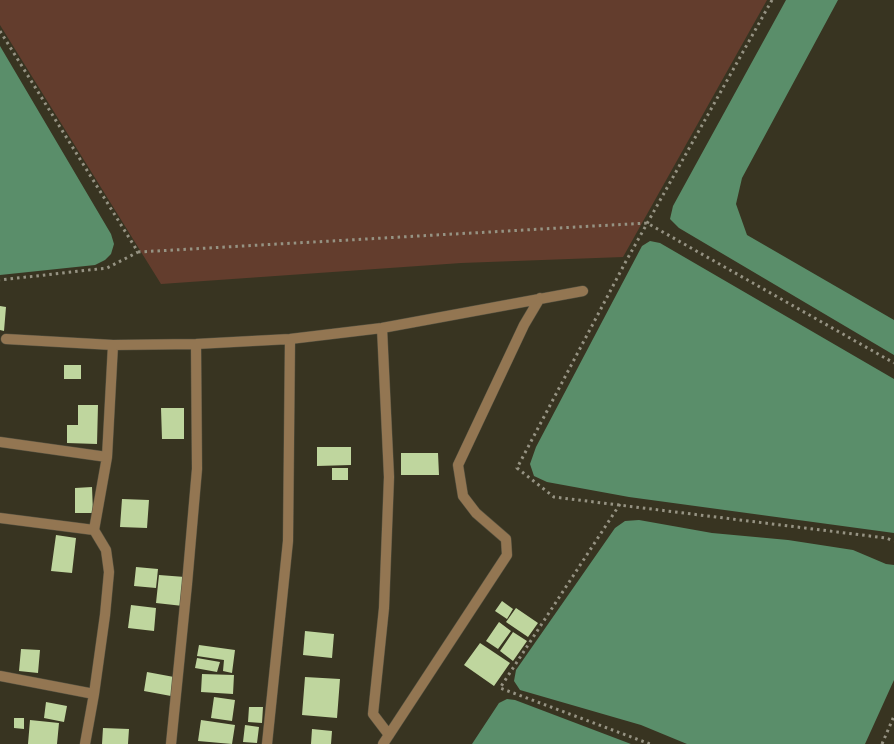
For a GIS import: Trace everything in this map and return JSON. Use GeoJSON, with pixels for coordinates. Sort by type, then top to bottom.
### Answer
{"type":"FeatureCollection","features":[{"type":"Feature","properties":{"kind":"street"},"geometry":{"type":"LineString","coordinates":[[6,339],[113,345],[196,344],[290,339],[382,328],[583,291]]}},
{"type":"Feature","properties":{"kind":"street"},"geometry":{"type":"LineString","coordinates":[[386,740],[507,555],[506,538],[476,513],[463,496],[458,465],[524,325],[540,298]]}},
{"type":"Feature","properties":{"kind":"street"},"geometry":{"type":"LineString","coordinates":[[382,328],[389,477],[384,608],[373,714],[386,740]]}},
{"type":"Feature","properties":{"kind":"street"},"geometry":{"type":"LineString","coordinates":[[268,744],[288,541],[290,339]]}},
{"type":"Feature","properties":{"kind":"street"},"geometry":{"type":"LineString","coordinates":[[171,744],[188,584],[197,469],[196,344]]}},
{"type":"Feature","properties":{"kind":"street"},"geometry":{"type":"LineString","coordinates":[[85,744],[94,694],[109,572],[106,550],[94,530],[107,458],[113,345]]}},
{"type":"Feature","properties":{"kind":"street"},"geometry":{"type":"LineString","coordinates":[[0,442],[107,458]]}},
{"type":"Feature","properties":{"kind":"street"},"geometry":{"type":"LineString","coordinates":[[0,518],[94,530]]}},
{"type":"Feature","properties":{"kind":"street"},"geometry":{"type":"LineString","coordinates":[[0,676],[94,694]]}},
{"type":"Feature","properties":{"kind":"path"},"geometry":{"type":"LineString","coordinates":[[772,0],[624,263],[517,468],[554,497],[886,538],[894,541]]}},
{"type":"Feature","properties":{"kind":"path"},"geometry":{"type":"LineString","coordinates":[[0,31],[138,252]]}},
{"type":"Feature","properties":{"kind":"path"},"geometry":{"type":"LineString","coordinates":[[0,280],[107,268],[138,252],[647,223],[894,363]]}},
{"type":"Feature","properties":{"kind":"path"},"geometry":{"type":"LineString","coordinates":[[620,504],[500,688],[650,744]]}},
{"type":"Feature","properties":{"kind":"path"},"geometry":{"type":"LineString","coordinates":[[882,744],[894,716]]}},
{"type":"Feature","properties":{"kind":"shaded area"},"geometry":{"type":"Polygon","coordinates":[[[0,0],[767,0],[623,257],[461,263],[161,284],[0,25],[0,0]]]}},
{"type":"Feature","properties":{"kind":"shaded area"},"geometry":{"type":"Polygon","coordinates":[[[786,0],[838,0],[742,178],[736,204],[747,235],[894,320],[894,355],[679,228],[670,219],[673,206],[786,0]]]}},
{"type":"Feature","properties":{"kind":"shaded area"},"geometry":{"type":"Polygon","coordinates":[[[0,46],[111,234],[114,244],[111,254],[105,260],[95,265],[0,275],[0,46]]]}},
{"type":"Feature","properties":{"kind":"shaded area"},"geometry":{"type":"Polygon","coordinates":[[[650,241],[660,243],[894,379],[894,533],[629,497],[547,482],[534,476],[530,464],[536,447],[642,246],[650,241]]]}},
{"type":"Feature","properties":{"kind":"shaded area"},"geometry":{"type":"Polygon","coordinates":[[[639,520],[712,533],[788,540],[853,550],[886,564],[894,565],[894,680],[865,744],[687,744],[641,725],[520,690],[514,681],[516,670],[615,528],[625,521],[639,520]]]}},
{"type":"Feature","properties":{"kind":"shaded area"},"geometry":{"type":"Polygon","coordinates":[[[507,699],[515,700],[631,744],[472,744],[499,703],[507,699]]]}},
{"type":"Feature","properties":{"kind":"building"},"geometry":{"type":"Polygon","coordinates":[[[0,306],[6,307],[4,331],[0,330],[0,306]]]}},
{"type":"Feature","properties":{"kind":"building"},"geometry":{"type":"Polygon","coordinates":[[[64,365],[81,365],[81,379],[64,379],[64,365]]]}},
{"type":"Feature","properties":{"kind":"building"},"geometry":{"type":"Polygon","coordinates":[[[78,405],[98,405],[97,444],[67,443],[67,425],[78,425],[78,405]]]}},
{"type":"Feature","properties":{"kind":"building"},"geometry":{"type":"Polygon","coordinates":[[[161,408],[184,408],[184,439],[162,439],[161,408]]]}},
{"type":"Feature","properties":{"kind":"building"},"geometry":{"type":"Polygon","coordinates":[[[317,447],[351,447],[351,465],[317,466],[317,447]]]}},
{"type":"Feature","properties":{"kind":"building"},"geometry":{"type":"Polygon","coordinates":[[[401,453],[438,453],[439,475],[401,475],[401,453]]]}},
{"type":"Feature","properties":{"kind":"building"},"geometry":{"type":"Polygon","coordinates":[[[332,468],[348,468],[348,480],[332,480],[332,468]]]}},
{"type":"Feature","properties":{"kind":"building"},"geometry":{"type":"Polygon","coordinates":[[[92,487],[93,513],[75,513],[75,488],[92,487]]]}},
{"type":"Feature","properties":{"kind":"building"},"geometry":{"type":"Polygon","coordinates":[[[122,499],[149,500],[147,528],[120,527],[122,499]]]}},
{"type":"Feature","properties":{"kind":"building"},"geometry":{"type":"Polygon","coordinates":[[[56,535],[76,538],[72,573],[51,571],[56,535]]]}},
{"type":"Feature","properties":{"kind":"building"},"geometry":{"type":"Polygon","coordinates":[[[136,567],[158,569],[156,588],[134,586],[136,567]]]}},
{"type":"Feature","properties":{"kind":"building"},"geometry":{"type":"Polygon","coordinates":[[[159,575],[185,577],[183,606],[156,603],[159,575]]]}},
{"type":"Feature","properties":{"kind":"building"},"geometry":{"type":"Polygon","coordinates":[[[502,601],[513,609],[507,619],[495,611],[502,601]]]}},
{"type":"Feature","properties":{"kind":"building"},"geometry":{"type":"Polygon","coordinates":[[[131,605],[156,608],[154,631],[128,628],[131,605]]]}},
{"type":"Feature","properties":{"kind":"building"},"geometry":{"type":"Polygon","coordinates":[[[516,608],[538,623],[528,637],[506,622],[516,608]]]}},
{"type":"Feature","properties":{"kind":"building"},"geometry":{"type":"Polygon","coordinates":[[[499,622],[511,631],[498,649],[486,641],[499,622]]]}},
{"type":"Feature","properties":{"kind":"building"},"geometry":{"type":"Polygon","coordinates":[[[305,631],[334,634],[332,658],[303,655],[305,631]]]}},
{"type":"Feature","properties":{"kind":"building"},"geometry":{"type":"Polygon","coordinates":[[[513,632],[527,641],[513,661],[500,651],[513,632]]]}},
{"type":"Feature","properties":{"kind":"building"},"geometry":{"type":"Polygon","coordinates":[[[480,643],[510,663],[494,686],[464,665],[480,643]]]}},
{"type":"Feature","properties":{"kind":"building"},"geometry":{"type":"Polygon","coordinates":[[[199,645],[235,650],[232,673],[223,671],[224,660],[197,656],[199,645]]]}},
{"type":"Feature","properties":{"kind":"building"},"geometry":{"type":"Polygon","coordinates":[[[21,649],[40,650],[38,673],[19,671],[21,649]]]}},
{"type":"Feature","properties":{"kind":"building"},"geometry":{"type":"Polygon","coordinates":[[[197,658],[220,662],[217,672],[195,668],[197,658]]]}},
{"type":"Feature","properties":{"kind":"building"},"geometry":{"type":"Polygon","coordinates":[[[147,672],[174,677],[171,696],[144,691],[147,672]]]}},
{"type":"Feature","properties":{"kind":"building"},"geometry":{"type":"Polygon","coordinates":[[[202,674],[234,675],[233,694],[201,692],[202,674]]]}},
{"type":"Feature","properties":{"kind":"building"},"geometry":{"type":"Polygon","coordinates":[[[305,677],[340,679],[337,718],[302,715],[305,677]]]}},
{"type":"Feature","properties":{"kind":"building"},"geometry":{"type":"Polygon","coordinates":[[[214,697],[235,700],[232,721],[211,718],[214,697]]]}},
{"type":"Feature","properties":{"kind":"building"},"geometry":{"type":"Polygon","coordinates":[[[46,702],[67,706],[64,722],[44,718],[46,702]]]}},
{"type":"Feature","properties":{"kind":"building"},"geometry":{"type":"Polygon","coordinates":[[[249,707],[263,707],[262,723],[248,722],[249,707]]]}},
{"type":"Feature","properties":{"kind":"building"},"geometry":{"type":"Polygon","coordinates":[[[14,718],[24,718],[24,729],[14,728],[14,718]]]}},
{"type":"Feature","properties":{"kind":"building"},"geometry":{"type":"Polygon","coordinates":[[[30,720],[59,723],[57,744],[28,744],[30,720]]]}},
{"type":"Feature","properties":{"kind":"building"},"geometry":{"type":"Polygon","coordinates":[[[201,720],[235,725],[232,744],[198,741],[201,720]]]}},
{"type":"Feature","properties":{"kind":"building"},"geometry":{"type":"Polygon","coordinates":[[[245,725],[259,727],[257,743],[243,742],[245,725]]]}},
{"type":"Feature","properties":{"kind":"building"},"geometry":{"type":"Polygon","coordinates":[[[103,728],[129,729],[128,744],[102,744],[103,728]]]}},
{"type":"Feature","properties":{"kind":"building"},"geometry":{"type":"Polygon","coordinates":[[[312,729],[332,731],[331,744],[311,744],[312,729]]]}}]}
